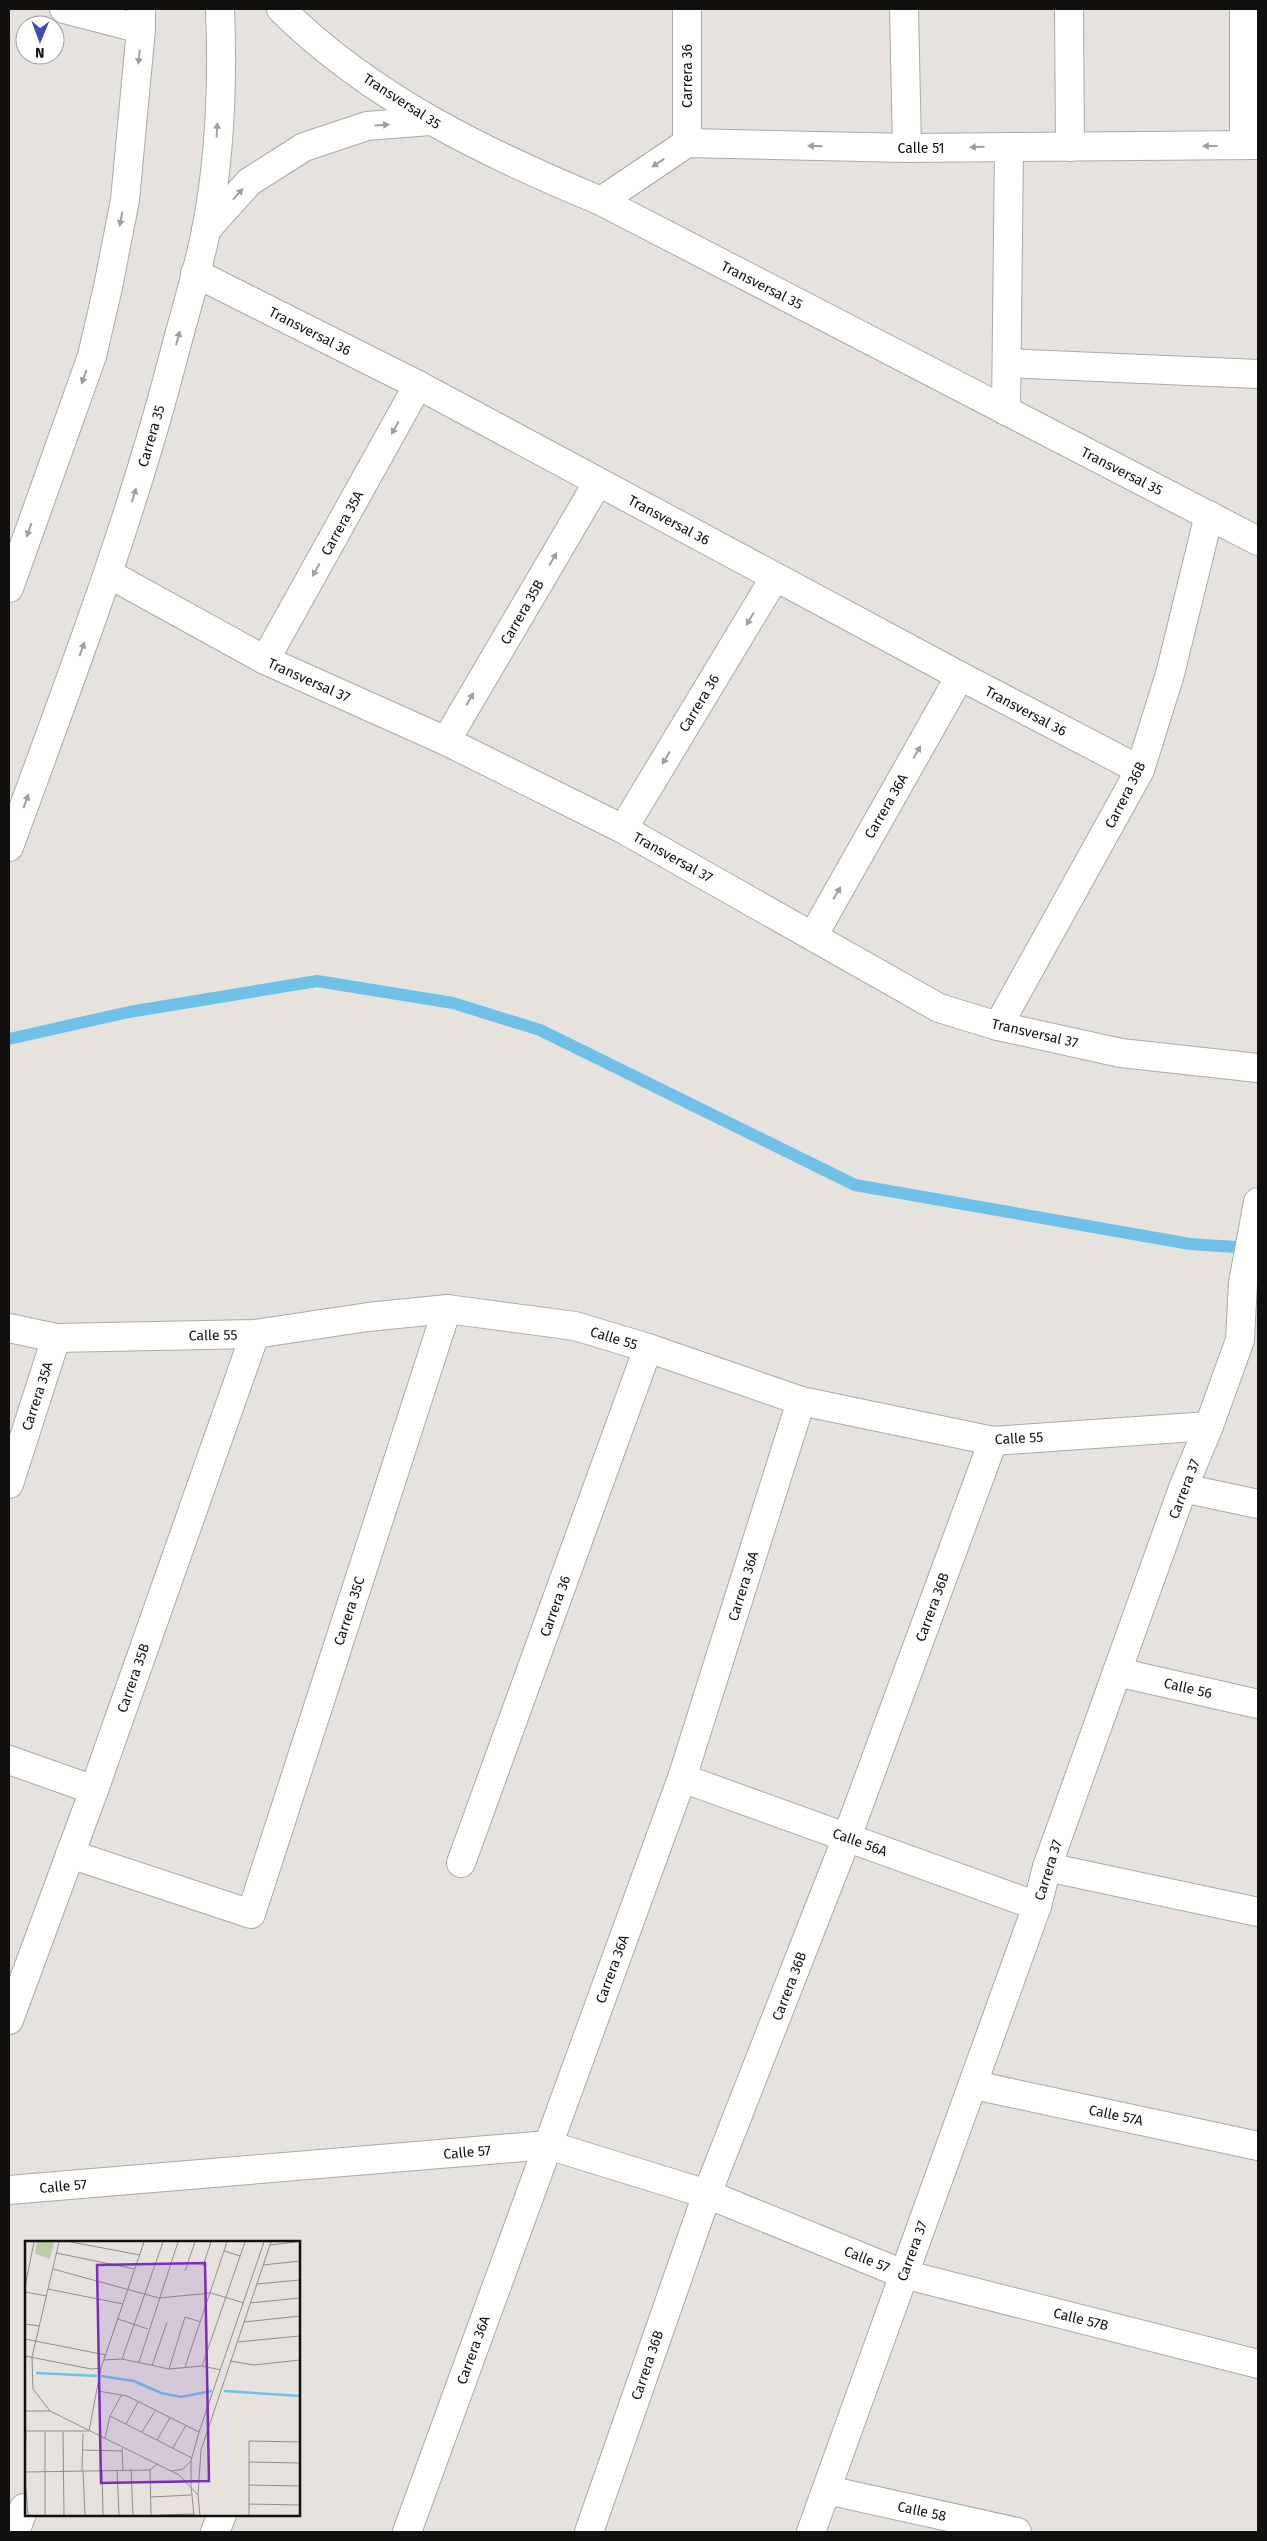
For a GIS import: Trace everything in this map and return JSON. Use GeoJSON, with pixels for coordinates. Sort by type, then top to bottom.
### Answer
{"type":"FeatureCollection","features":[{"type":"Feature","properties":{"kind":"street"},"geometry":{"type":"LineString","coordinates":[[9,588],[92,356],[125,200],[141,19],[64,9]]}},
{"type":"Feature","properties":{"kind":"street","name":"Carrera 35"},"geometry":{"type":"LineString","coordinates":[[9,847],[109,574],[154,428],[206,230],[217,136],[221,41],[220,9]]}},
{"type":"Feature","properties":{"kind":"street","name":"Transversal 35"},"geometry":{"type":"LineString","coordinates":[[281,9],[355,71],[430,121],[512,164],[601,201],[1258,541]]}},
{"type":"Feature","properties":{"kind":"street","name":"Carrera 36"},"geometry":{"type":"LineString","coordinates":[[687,144],[688,9]]}},
{"type":"Feature","properties":{"kind":"street"},"geometry":{"type":"LineString","coordinates":[[904,9],[907,148]]}},
{"type":"Feature","properties":{"kind":"street"},"geometry":{"type":"LineString","coordinates":[[1069,9],[1070,147]]}},
{"type":"Feature","properties":{"kind":"street"},"geometry":{"type":"LineString","coordinates":[[1244,9],[1251,145]]}},
{"type":"Feature","properties":{"kind":"street"},"geometry":{"type":"LineString","coordinates":[[206,230],[249,182],[304,147],[367,126],[430,121]]}},
{"type":"Feature","properties":{"kind":"street"},"geometry":{"type":"LineString","coordinates":[[601,201],[687,144]]}},
{"type":"Feature","properties":{"kind":"street","name":"Calle 51"},"geometry":{"type":"LineString","coordinates":[[687,144],[907,148],[1251,145]]}},
{"type":"Feature","properties":{"kind":"street"},"geometry":{"type":"LineString","coordinates":[[1006,411],[1009,147]]}},
{"type":"Feature","properties":{"kind":"street","name":"Transversal 36"},"geometry":{"type":"LineString","coordinates":[[195,273],[418,385],[960,676],[1140,770]]}},
{"type":"Feature","properties":{"kind":"street"},"geometry":{"type":"LineString","coordinates":[[1007,363],[1258,374]]}},
{"type":"Feature","properties":{"kind":"street","name":"Carrera 35A"},"geometry":{"type":"LineString","coordinates":[[265,660],[418,385]]}},
{"type":"Feature","properties":{"kind":"street","name":"Carrera 35B"},"geometry":{"type":"LineString","coordinates":[[446,741],[598,482]]}},
{"type":"Feature","properties":{"kind":"street","name":"Carrera 36B"},"geometry":{"type":"LineString","coordinates":[[998,1026],[1140,770],[1170,674],[1209,515]]}},
{"type":"Feature","properties":{"kind":"street","name":"Transversal 37"},"geometry":{"type":"LineString","coordinates":[[109,574],[265,660],[446,741],[623,829],[939,1008],[998,1026],[1121,1053],[1258,1068]]}},
{"type":"Feature","properties":{"kind":"street","name":"Carrera 36"},"geometry":{"type":"LineString","coordinates":[[623,829],[775,577]]}},
{"type":"Feature","properties":{"kind":"street","name":"Carrera 36A"},"geometry":{"type":"LineString","coordinates":[[813,936],[960,676]]}},
{"type":"Feature","properties":{"kind":"street","name":"Carrera 37"},"geometry":{"type":"LineString","coordinates":[[811,2532],[1038,1906],[1047,1867],[1183,1488],[1249,1337],[1243,1283],[1258,1202]]}},
{"type":"Feature","properties":{"kind":"street","name":"Calle 55"},"geometry":{"type":"LineString","coordinates":[[9,1328],[56,1338],[255,1334],[368,1317],[446,1309],[575,1326],[648,1348],[801,1401],[993,1441],[1209,1426]]}},
{"type":"Feature","properties":{"kind":"street","name":"Carrera 35C"},"geometry":{"type":"LineString","coordinates":[[70,1854],[251,1914],[446,1309]]}},
{"type":"Feature","properties":{"kind":"street","name":"Carrera 35B"},"geometry":{"type":"LineString","coordinates":[[9,2020],[94,1790],[255,1334]]}},
{"type":"Feature","properties":{"kind":"street","name":"Carrera 35A"},"geometry":{"type":"LineString","coordinates":[[9,1484],[56,1338]]}},
{"type":"Feature","properties":{"kind":"street","name":"Carrera 36"},"geometry":{"type":"LineString","coordinates":[[461,1863],[648,1348]]}},
{"type":"Feature","properties":{"kind":"street","name":"Carrera 36A"},"geometry":{"type":"LineString","coordinates":[[407,2532],[682,1778],[801,1401]]}},
{"type":"Feature","properties":{"kind":"street","name":"Carrera 36B"},"geometry":{"type":"LineString","coordinates":[[589,2532],[707,2194],[847,1837],[993,1441]]}},
{"type":"Feature","properties":{"kind":"street"},"geometry":{"type":"LineString","coordinates":[[1183,1488],[1258,1504]]}},
{"type":"Feature","properties":{"kind":"street","name":"Calle 56"},"geometry":{"type":"LineString","coordinates":[[1117,1672],[1258,1704]]}},
{"type":"Feature","properties":{"kind":"street"},"geometry":{"type":"LineString","coordinates":[[9,1760],[94,1790]]}},
{"type":"Feature","properties":{"kind":"street","name":"Calle 56A"},"geometry":{"type":"LineString","coordinates":[[682,1778],[1038,1906]]}},
{"type":"Feature","properties":{"kind":"street"},"geometry":{"type":"LineString","coordinates":[[1047,1867],[1258,1912]]}},
{"type":"Feature","properties":{"kind":"street","name":"Calle 57A"},"geometry":{"type":"LineString","coordinates":[[974,2084],[1258,2146]]}},
{"type":"Feature","properties":{"kind":"street","name":"Calle 57"},"geometry":{"type":"LineString","coordinates":[[9,2190],[548,2145],[707,2194],[903,2274]]}},
{"type":"Feature","properties":{"kind":"street","name":"Calle 57B"},"geometry":{"type":"LineString","coordinates":[[903,2274],[1258,2364]]}},
{"type":"Feature","properties":{"kind":"street","name":"Calle 58"},"geometry":{"type":"LineString","coordinates":[[827,2490],[1017,2532]]}},
{"type":"Feature","properties":{"kind":"street"},"geometry":{"type":"LineString","coordinates":[[215,2532],[222,2516]]}},
{"type":"Feature","properties":{"kind":"waterway"},"geometry":{"type":"LineString","coordinates":[[9,1039],[129,1012],[317,981],[453,1003],[540,1030],[855,1185],[1190,1244],[1251,1248]]}}]}
